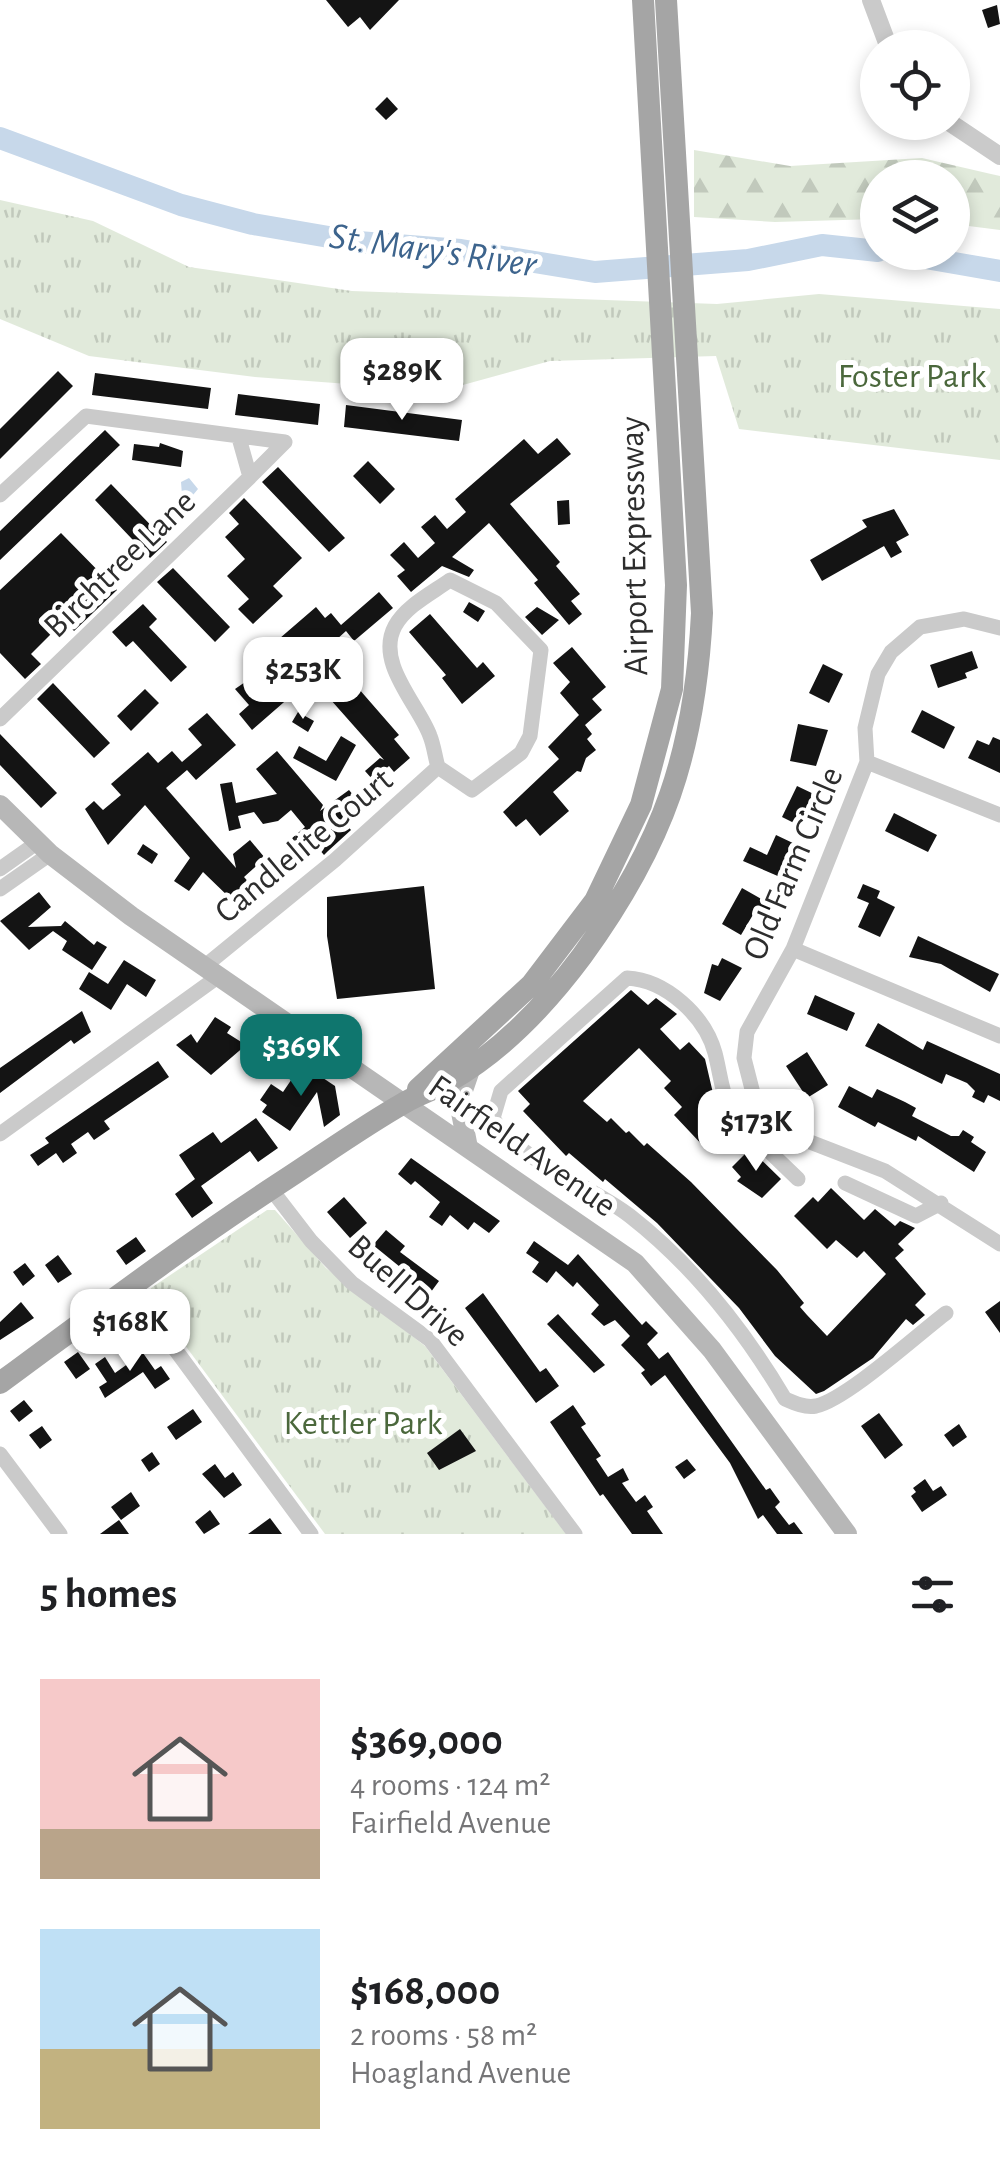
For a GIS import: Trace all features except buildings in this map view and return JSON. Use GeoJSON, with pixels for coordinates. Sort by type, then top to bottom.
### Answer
{"type":"FeatureCollection","features":[{"type":"Feature","properties":{"kind":"main road","name":"Airport Expressway"},"geometry":{"type":"LineString","coordinates":[[405,1102],[532,984],[595,900],[640,805],[672,690],[676,585],[643,0]]}},
{"type":"Feature","properties":{"kind":"main road","name":"Airport Expressway"},"geometry":{"type":"LineString","coordinates":[[405,1102],[453,1080],[545,1004],[628,893],[662,824],[687,739],[699,676],[701,550],[666,0]]}},
{"type":"Feature","properties":{"kind":"main road","name":"Fairfield Avenue"},"geometry":{"type":"LineString","coordinates":[[0,806],[44,848],[212,971],[635,1262],[712,1350],[847,1534]]}},
{"type":"Feature","properties":{"kind":"main road"},"geometry":{"type":"LineString","coordinates":[[468,1148],[459,1102],[472,1064]]}},
{"type":"Feature","properties":{"kind":"main road"},"geometry":{"type":"LineString","coordinates":[[0,1383],[271,1188],[405,1102]]}},
{"type":"Feature","properties":{"kind":"street"},"geometry":{"type":"LineString","coordinates":[[871,0],[882,30]]}},
{"type":"Feature","properties":{"kind":"street"},"geometry":{"type":"LineString","coordinates":[[970,136],[1000,156]]}},
{"type":"Feature","properties":{"kind":"street"},"geometry":{"type":"LineString","coordinates":[[0,495],[86,416],[240,438],[250,477]]}},
{"type":"Feature","properties":{"kind":"street","name":"Birchtree Lane"},"geometry":{"type":"LineString","coordinates":[[0,719],[286,442],[240,438]]}},
{"type":"Feature","properties":{"kind":"street","name":"Candlelite Court"},"geometry":{"type":"LineString","coordinates":[[450,580],[496,603],[541,650],[530,736],[521,753],[472,790],[438,767],[430,735],[411,706],[390,644],[394,627],[411,608],[450,580]]}},
{"type":"Feature","properties":{"kind":"street","name":"Old Farm Circle"},"geometry":{"type":"LineString","coordinates":[[941,1203],[885,1171],[792,1135],[764,1114],[749,1087],[744,1058],[747,1032],[793,949],[867,762],[866,728],[872,693],[891,652],[920,628],[964,619],[1000,628]]}},
{"type":"Feature","properties":{"kind":"street"},"geometry":{"type":"LineString","coordinates":[[867,762],[1000,815]]}},
{"type":"Feature","properties":{"kind":"street","name":"Candlelite Court"},"geometry":{"type":"LineString","coordinates":[[0,1134],[212,971],[438,767]]}},
{"type":"Feature","properties":{"kind":"street"},"geometry":{"type":"LineString","coordinates":[[0,869],[44,848]]}},
{"type":"Feature","properties":{"kind":"street"},"geometry":{"type":"LineString","coordinates":[[0,889],[44,848]]}},
{"type":"Feature","properties":{"kind":"street"},"geometry":{"type":"LineString","coordinates":[[793,949],[1000,1036]]}},
{"type":"Feature","properties":{"kind":"street"},"geometry":{"type":"LineString","coordinates":[[728,1108],[710,1039],[690,1008],[661,988],[627,978],[501,1091],[492,1118],[512,1141],[630,1216],[700,1283],[735,1322],[785,1399],[815,1406],[837,1395],[946,1312]]}},
{"type":"Feature","properties":{"kind":"street"},"geometry":{"type":"LineString","coordinates":[[750,1132],[798,1179]]}},
{"type":"Feature","properties":{"kind":"street"},"geometry":{"type":"LineString","coordinates":[[844,1182],[916,1216],[941,1203],[1000,1244]]}},
{"type":"Feature","properties":{"kind":"street","name":"Buell Drive"},"geometry":{"type":"LineString","coordinates":[[271,1188],[312,1242],[352,1284],[430,1340],[575,1534]]}},
{"type":"Feature","properties":{"kind":"street"},"geometry":{"type":"LineString","coordinates":[[130,1288],[308,1533]]}},
{"type":"Feature","properties":{"kind":"street"},"geometry":{"type":"LineString","coordinates":[[760,1416],[785,1399]]}},
{"type":"Feature","properties":{"kind":"street"},"geometry":{"type":"LineString","coordinates":[[0,1454],[60,1534]]}},
{"type":"Feature","properties":{"kind":"green space"},"geometry":{"type":"Polygon","coordinates":[[[694,150],[790,166],[860,162],[860,220],[775,222],[694,217],[694,150]]]}},
{"type":"Feature","properties":{"kind":"green space"},"geometry":{"type":"Polygon","coordinates":[[[970,169],[1000,176],[1000,230],[970,226],[970,169]]]}},
{"type":"Feature","properties":{"kind":"green space","name":"Foster Park"},"geometry":{"type":"Polygon","coordinates":[[[0,200],[93,221],[189,267],[352,291],[717,304],[819,294],[1000,309],[1000,460],[739,429],[716,356],[550,361],[441,391],[255,377],[89,356],[0,319],[0,200]]]}},
{"type":"Feature","properties":{"kind":"green space","name":"Kettler Park"},"geometry":{"type":"Polygon","coordinates":[[[267,1210],[275,1210],[326,1268],[425,1346],[566,1534],[325,1534],[150,1298],[151,1288],[267,1210]]]}},
{"type":"Feature","properties":{"kind":"water"},"geometry":{"type":"Polygon","coordinates":[[[189,478],[198,489],[178,513],[172,505],[182,495],[181,482],[189,478]]]}},
{"type":"Feature","properties":{"kind":"waterway","name":"St. Mary's River"},"geometry":{"type":"LineString","coordinates":[[0,138],[181,205],[253,224],[358,242],[461,250],[595,272],[748,260],[822,245],[860,249]]}},
{"type":"Feature","properties":{"kind":"waterway","name":"St. Mary's River"},"geometry":{"type":"LineString","coordinates":[[970,266],[1000,271]]}}]}
